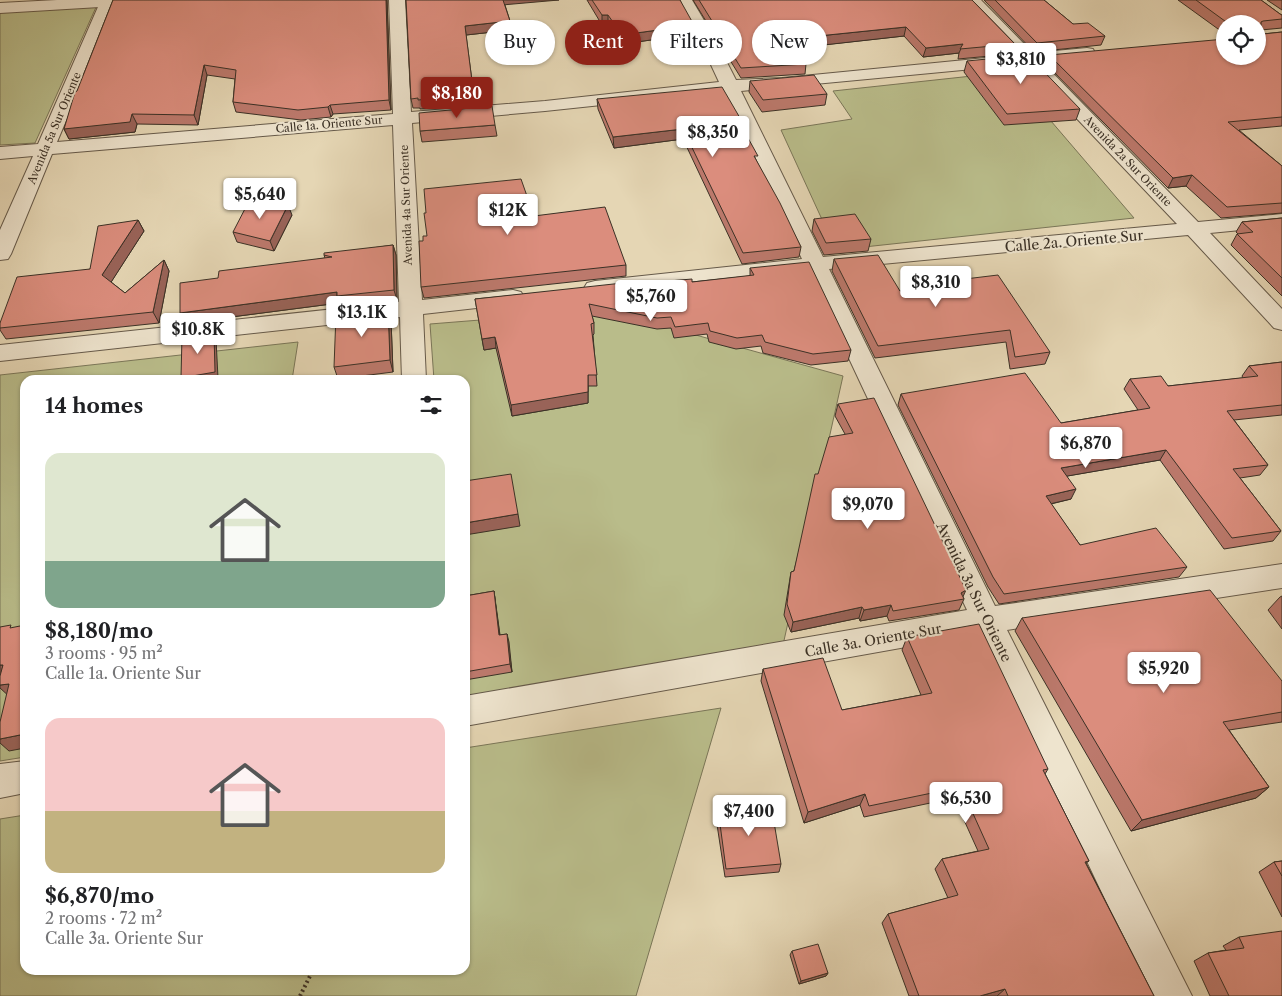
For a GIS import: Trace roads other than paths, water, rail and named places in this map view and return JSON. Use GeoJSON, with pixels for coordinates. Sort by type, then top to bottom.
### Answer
{"type":"FeatureCollection","features":[{"type":"Feature","properties":{"kind":"street"},"geometry":{"type":"LineString","coordinates":[[0,8],[133,0]]}},
{"type":"Feature","properties":{"kind":"street","name":"Avenida 4a Sur Oriente"},"geometry":{"type":"LineString","coordinates":[[397,0],[414,375]]}},
{"type":"Feature","properties":{"kind":"street","name":"Avenida 3a Sur Oriente"},"geometry":{"type":"LineString","coordinates":[[684,0],[707,39],[814,264],[1172,996]]}},
{"type":"Feature","properties":{"kind":"street","name":"Avenida 2a Sur Oriente"},"geometry":{"type":"LineString","coordinates":[[972,0],[1195,230],[1282,323]]}},
{"type":"Feature","properties":{"kind":"street","name":"Avenida 5a Sur Oriente"},"geometry":{"type":"LineString","coordinates":[[0,254],[43,150],[109,1]]}},
{"type":"Feature","properties":{"kind":"street","name":"Calle 1a. Oriente Sur"},"geometry":{"type":"LineString","coordinates":[[0,153],[545,106],[729,86],[857,76],[1104,51]]}},
{"type":"Feature","properties":{"kind":"street","name":"Calle 2a. Oriente Sur"},"geometry":{"type":"LineString","coordinates":[[578,290],[814,264],[1195,230],[1282,220]]}},
{"type":"Feature","properties":{"kind":"street"},"geometry":{"type":"LineString","coordinates":[[0,353],[538,294]]}},
{"type":"Feature","properties":{"kind":"street","name":"Calle 3a. Oriente Sur"},"geometry":{"type":"LineString","coordinates":[[470,710],[987,620],[1282,576]]}},
{"type":"Feature","properties":{"kind":"street"},"geometry":{"type":"LineString","coordinates":[[0,781],[20,778]]}}]}
